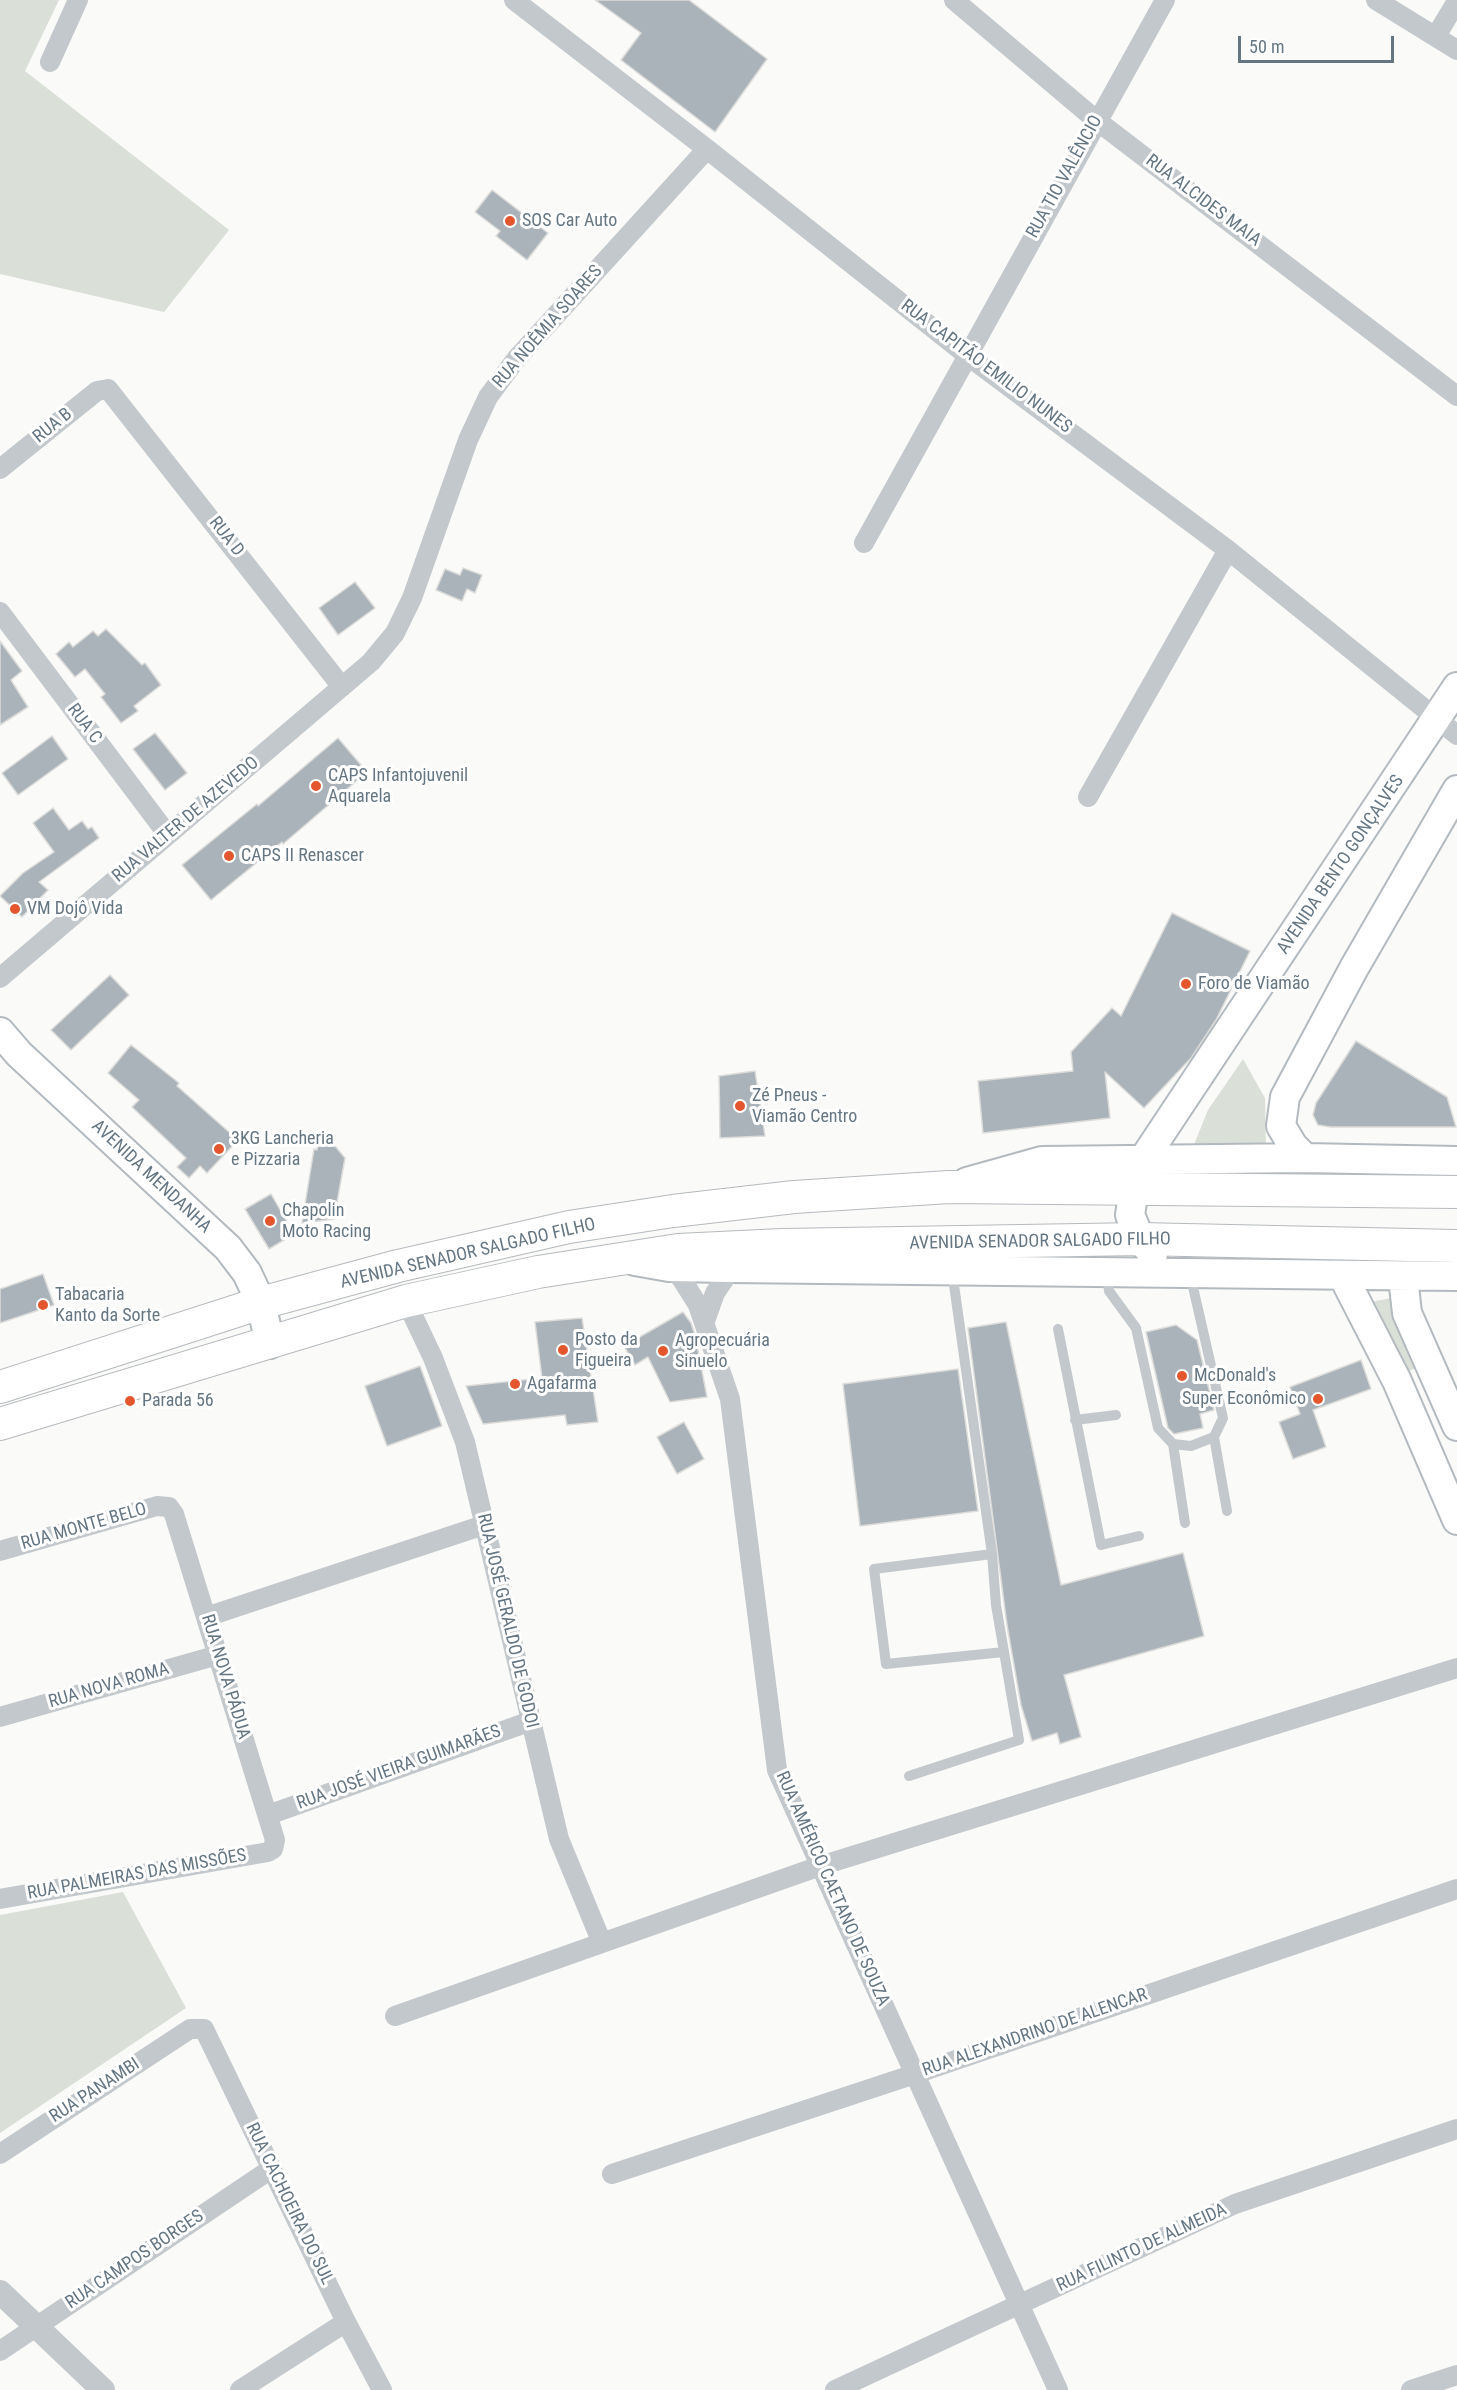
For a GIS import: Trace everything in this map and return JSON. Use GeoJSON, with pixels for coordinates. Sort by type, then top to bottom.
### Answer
{"type":"FeatureCollection","features":[{"type":"Feature","properties":{"kind":"main road","name":"AVENIDA BENTO GONÇALVES"},"geometry":{"type":"LineString","coordinates":[[1139,1174],[1168,1126],[1447,727],[1457,687]]}},
{"type":"Feature","properties":{"kind":"main road"},"geometry":{"type":"LineString","coordinates":[[1305,1158],[1293,1146],[1281,1126],[1285,1097],[1354,968],[1457,790]]}},
{"type":"Feature","properties":{"kind":"main road","name":"AVENIDA MENDANHA"},"geometry":{"type":"LineString","coordinates":[[0,1032],[19,1054],[228,1248],[247,1273],[261,1303],[270,1344]]}},
{"type":"Feature","properties":{"kind":"main road"},"geometry":{"type":"LineString","coordinates":[[1104,1161],[1138,1145],[1168,1126]]}},
{"type":"Feature","properties":{"kind":"main road","name":"AVENIDA SENADOR SALGADO FILHO"},"geometry":{"type":"LineString","coordinates":[[0,1387],[261,1303],[398,1266],[569,1227],[673,1211],[794,1197],[1139,1174],[1305,1158],[1457,1161]]}},
{"type":"Feature","properties":{"kind":"main road","name":"AVENIDA SENADOR SALGADO FILHO"},"geometry":{"type":"LineString","coordinates":[[949,1187],[1042,1161],[1104,1161],[1139,1174],[1457,1192]]}},
{"type":"Feature","properties":{"kind":"main road"},"geometry":{"type":"LineString","coordinates":[[1139,1174],[1130,1215],[1140,1239],[1162,1262],[1184,1273]]}},
{"type":"Feature","properties":{"kind":"main road","name":"AVENIDA SENADOR SALGADO FILHO"},"geometry":{"type":"LineString","coordinates":[[0,1424],[406,1301],[538,1272],[678,1250],[782,1245],[1140,1239],[1457,1246]]}},
{"type":"Feature","properties":{"kind":"main road","name":"AVENIDA SENADOR SALGADO FILHO"},"geometry":{"type":"LineString","coordinates":[[623,1259],[669,1267],[1457,1276]]}},
{"type":"Feature","properties":{"kind":"main road"},"geometry":{"type":"LineString","coordinates":[[1343,1276],[1397,1381],[1457,1520]]}},
{"type":"Feature","properties":{"kind":"main road"},"geometry":{"type":"LineString","coordinates":[[1402,1277],[1407,1313],[1457,1426]]}},
{"type":"Feature","properties":{"kind":"main road"},"geometry":{"type":"LineString","coordinates":[[1397,1381],[1429,1367]]}},
{"type":"Feature","properties":{"kind":"street"},"geometry":{"type":"LineString","coordinates":[[50,62],[78,0]]}},
{"type":"Feature","properties":{"kind":"street","name":"RUA CAPITÃO EMILIO NUNES"},"geometry":{"type":"LineString","coordinates":[[514,0],[707,149],[968,356],[1228,550],[1447,727]]}},
{"type":"Feature","properties":{"kind":"street","name":"RUA ALCIDES MAIA"},"geometry":{"type":"LineString","coordinates":[[954,0],[1096,120],[1457,396]]}},
{"type":"Feature","properties":{"kind":"street","name":"RUA TIO VALÊNCIO"},"geometry":{"type":"LineString","coordinates":[[864,543],[1096,120],[1165,0]]}},
{"type":"Feature","properties":{"kind":"street"},"geometry":{"type":"LineString","coordinates":[[1376,0],[1457,50]]}},
{"type":"Feature","properties":{"kind":"street"},"geometry":{"type":"LineString","coordinates":[[1436,36],[1457,1]]}},
{"type":"Feature","properties":{"kind":"street","name":"RUA NOÊMIA SOARES"},"geometry":{"type":"LineString","coordinates":[[371,662],[395,633],[412,597],[468,440],[488,397],[517,358],[707,149]]}},
{"type":"Feature","properties":{"kind":"street","name":"RUA B"},"geometry":{"type":"LineString","coordinates":[[0,469],[97,391],[108,389]]}},
{"type":"Feature","properties":{"kind":"street","name":"RUA D"},"geometry":{"type":"LineString","coordinates":[[108,389],[342,687]]}},
{"type":"Feature","properties":{"kind":"street"},"geometry":{"type":"LineString","coordinates":[[1088,797],[1228,550]]}},
{"type":"Feature","properties":{"kind":"street","name":"RUA C"},"geometry":{"type":"LineString","coordinates":[[0,612],[168,835]]}},
{"type":"Feature","properties":{"kind":"street","name":"RUA VALTER DE AZEVEDO"},"geometry":{"type":"LineString","coordinates":[[0,978],[371,662]]}},
{"type":"Feature","properties":{"kind":"street","name":"RUA AMÉRICO CAETANO DE SOUZA"},"geometry":{"type":"LineString","coordinates":[[669,1267],[690,1291],[705,1321],[730,1399],[777,1770],[1058,2390]]}},
{"type":"Feature","properties":{"kind":"street"},"geometry":{"type":"LineString","coordinates":[[705,1321],[715,1293],[732,1268]]}},
{"type":"Feature","properties":{"kind":"street","name":"RUA JOSÉ GERALDO DE GODOI"},"geometry":{"type":"LineString","coordinates":[[406,1301],[433,1358],[465,1442],[559,1839],[602,1943]]}},
{"type":"Feature","properties":{"kind":"street","name":"RUA MONTE BELO"},"geometry":{"type":"LineString","coordinates":[[0,1551],[157,1506],[169,1507]]}},
{"type":"Feature","properties":{"kind":"street","name":"RUA NOVA PÁDUA"},"geometry":{"type":"LineString","coordinates":[[169,1507],[174,1514],[268,1815],[275,1840],[273,1849]]}},
{"type":"Feature","properties":{"kind":"street"},"geometry":{"type":"LineString","coordinates":[[206,1617],[484,1525]]}},
{"type":"Feature","properties":{"kind":"street","name":"RUA NOVA ROMA"},"geometry":{"type":"LineString","coordinates":[[0,1717],[218,1655]]}},
{"type":"Feature","properties":{"kind":"street"},"geometry":{"type":"LineString","coordinates":[[395,2016],[820,1866],[1457,1668]]}},
{"type":"Feature","properties":{"kind":"street","name":"RUA JOSÉ VIEIRA GUIMARÃES"},"geometry":{"type":"LineString","coordinates":[[268,1815],[531,1721]]}},
{"type":"Feature","properties":{"kind":"street","name":"RUA PALMEIRAS DAS MISSÕES"},"geometry":{"type":"LineString","coordinates":[[0,1899],[268,1852],[273,1849]]}},
{"type":"Feature","properties":{"kind":"street","name":"RUA ALEXANDRINO DE ALENCAR"},"geometry":{"type":"LineString","coordinates":[[612,2174],[915,2074],[1457,1889]]}},
{"type":"Feature","properties":{"kind":"street","name":"RUA PANAMBI"},"geometry":{"type":"LineString","coordinates":[[0,2154],[190,2029]]}},
{"type":"Feature","properties":{"kind":"street","name":"RUA CACHOEIRA DO SUL"},"geometry":{"type":"LineString","coordinates":[[190,2029],[204,2029],[210,2037],[271,2169],[382,2390]]}},
{"type":"Feature","properties":{"kind":"street","name":"RUA FILINTO DE ALMEIDA"},"geometry":{"type":"LineString","coordinates":[[835,2390],[1020,2306],[1235,2204],[1457,2129]]}},
{"type":"Feature","properties":{"kind":"street","name":"RUA CAMPOS BORGES"},"geometry":{"type":"LineString","coordinates":[[0,2351],[271,2169]]}},
{"type":"Feature","properties":{"kind":"street"},"geometry":{"type":"LineString","coordinates":[[0,2292],[103,2390]]}},
{"type":"Feature","properties":{"kind":"street"},"geometry":{"type":"LineString","coordinates":[[240,2390],[346,2322]]}},
{"type":"Feature","properties":{"kind":"street"},"geometry":{"type":"LineString","coordinates":[[1411,2390],[1457,2375]]}},
{"type":"Feature","properties":{"kind":"lane"},"geometry":{"type":"LineString","coordinates":[[909,1776],[1018,1740],[952,1270]]}},
{"type":"Feature","properties":{"kind":"lane"},"geometry":{"type":"LineString","coordinates":[[1106,1271],[1109,1291],[1136,1328],[1158,1428],[1173,1444],[1185,1523]]}},
{"type":"Feature","properties":{"kind":"lane"},"geometry":{"type":"LineString","coordinates":[[1184,1273],[1223,1418],[1214,1437],[1227,1512]]}},
{"type":"Feature","properties":{"kind":"lane"},"geometry":{"type":"LineString","coordinates":[[1058,1329],[1101,1545],[1139,1536]]}},
{"type":"Feature","properties":{"kind":"lane"},"geometry":{"type":"LineString","coordinates":[[1075,1420],[1116,1416]]}},
{"type":"Feature","properties":{"kind":"lane"},"geometry":{"type":"LineString","coordinates":[[1173,1444],[1191,1446],[1214,1437]]}},
{"type":"Feature","properties":{"kind":"lane"},"geometry":{"type":"LineString","coordinates":[[992,1554],[874,1569],[886,1664],[1004,1652]]}},
{"type":"Feature","properties":{"kind":"shaded area"},"geometry":{"type":"Polygon","coordinates":[[[0,0],[59,0],[25,71],[229,230],[164,312],[0,274],[0,0]]]}},
{"type":"Feature","properties":{"kind":"shaded area"},"geometry":{"type":"Polygon","coordinates":[[[1243,1059],[1265,1098],[1266,1149],[1193,1147],[1208,1110],[1243,1059]]]}},
{"type":"Feature","properties":{"kind":"shaded area"},"geometry":{"type":"Polygon","coordinates":[[[1396,1297],[1423,1365],[1407,1372],[1371,1302],[1396,1297]]]}},
{"type":"Feature","properties":{"kind":"shaded area"},"geometry":{"type":"Polygon","coordinates":[[[123,1892],[186,2008],[0,2133],[0,1915],[123,1892]]]}},
{"type":"Feature","properties":{"kind":"building"},"geometry":{"type":"Polygon","coordinates":[[[595,0],[689,0],[767,59],[715,132],[621,60],[641,33],[595,0]]]}},
{"type":"Feature","properties":{"kind":"building","name":"SOS Car Auto"},"geometry":{"type":"Polygon","coordinates":[[[492,190],[548,233],[527,260],[496,236],[500,231],[475,212],[492,190]]]}},
{"type":"Feature","properties":{"kind":"building"},"geometry":{"type":"Polygon","coordinates":[[[463,568],[482,575],[475,593],[467,589],[462,601],[436,590],[445,569],[460,575],[463,568]]]}},
{"type":"Feature","properties":{"kind":"building"},"geometry":{"type":"Polygon","coordinates":[[[355,582],[375,608],[338,635],[319,608],[355,582]]]}},
{"type":"Feature","properties":{"kind":"building"},"geometry":{"type":"Polygon","coordinates":[[[106,629],[142,665],[145,663],[161,685],[134,706],[138,711],[121,723],[101,697],[105,694],[85,669],[75,677],[56,654],[69,642],[73,647],[93,631],[98,636],[106,629]]]}},
{"type":"Feature","properties":{"kind":"building"},"geometry":{"type":"Polygon","coordinates":[[[0,641],[22,671],[11,680],[28,707],[0,725],[0,641]]]}},
{"type":"Feature","properties":{"kind":"building"},"geometry":{"type":"Polygon","coordinates":[[[155,733],[187,773],[165,790],[133,749],[155,733]]]}},
{"type":"Feature","properties":{"kind":"building"},"geometry":{"type":"Polygon","coordinates":[[[52,736],[68,759],[18,795],[2,773],[52,736]]]}},
{"type":"Feature","properties":{"kind":"building"},"geometry":{"type":"Polygon","coordinates":[[[338,738],[367,772],[283,844],[282,842],[211,900],[182,865],[257,804],[258,806],[338,738]]]}},
{"type":"Feature","properties":{"kind":"building"},"geometry":{"type":"Polygon","coordinates":[[[53,808],[69,830],[82,821],[88,829],[92,827],[99,838],[39,882],[48,890],[22,917],[0,896],[23,873],[54,852],[33,823],[53,808]]]}},
{"type":"Feature","properties":{"kind":"building"},"geometry":{"type":"Polygon","coordinates":[[[1172,913],[1250,951],[1216,1020],[1191,1058],[1144,1108],[1105,1072],[1110,1118],[983,1133],[978,1081],[1073,1071],[1071,1052],[1112,1008],[1121,1016],[1172,913]]]}},
{"type":"Feature","properties":{"kind":"building"},"geometry":{"type":"Polygon","coordinates":[[[110,975],[129,995],[71,1050],[51,1030],[110,975]]]}},
{"type":"Feature","properties":{"kind":"building"},"geometry":{"type":"Polygon","coordinates":[[[1356,1041],[1447,1097],[1456,1127],[1330,1127],[1318,1125],[1313,1115],[1316,1103],[1356,1041]]]}},
{"type":"Feature","properties":{"kind":"building"},"geometry":{"type":"Polygon","coordinates":[[[131,1045],[179,1083],[177,1086],[238,1140],[207,1173],[200,1166],[189,1178],[177,1167],[186,1158],[132,1107],[139,1100],[108,1073],[131,1045]]]}},
{"type":"Feature","properties":{"kind":"building","name":"Zé Pneus - Viamão Centro"},"geometry":{"type":"Polygon","coordinates":[[[755,1071],[765,1136],[720,1138],[719,1076],[755,1071]]]}},
{"type":"Feature","properties":{"kind":"building"},"geometry":{"type":"Polygon","coordinates":[[[318,1144],[335,1146],[345,1158],[334,1219],[302,1223],[314,1149],[317,1150],[318,1144]]]}},
{"type":"Feature","properties":{"kind":"building","name":"Chapolin Moto Racing"},"geometry":{"type":"Polygon","coordinates":[[[271,1194],[294,1234],[269,1249],[245,1209],[271,1194]]]}},
{"type":"Feature","properties":{"kind":"building"},"geometry":{"type":"Polygon","coordinates":[[[43,1274],[54,1305],[0,1323],[0,1289],[43,1274]]]}},
{"type":"Feature","properties":{"kind":"building","name":"Agropecuária Sinuelo"},"geometry":{"type":"Polygon","coordinates":[[[683,1312],[691,1323],[695,1335],[707,1397],[670,1402],[648,1357],[635,1365],[624,1346],[683,1312]]]}},
{"type":"Feature","properties":{"kind":"building","name":"Posto da Figueira"},"geometry":{"type":"Polygon","coordinates":[[[582,1318],[598,1422],[567,1425],[565,1415],[483,1424],[466,1386],[542,1378],[535,1322],[582,1318]]]}},
{"type":"Feature","properties":{"kind":"building"},"geometry":{"type":"Polygon","coordinates":[[[1006,1322],[1061,1585],[1183,1553],[1204,1636],[1064,1675],[1081,1737],[1060,1744],[1057,1733],[1032,1741],[1021,1705],[1007,1625],[968,1328],[1006,1322]]]}},
{"type":"Feature","properties":{"kind":"building","name":"McDonald's"},"geometry":{"type":"Polygon","coordinates":[[[1176,1325],[1197,1340],[1214,1410],[1200,1414],[1203,1428],[1174,1434],[1168,1428],[1146,1332],[1176,1325]]]}},
{"type":"Feature","properties":{"kind":"building","name":"Super Econômico"},"geometry":{"type":"Polygon","coordinates":[[[1361,1360],[1371,1389],[1313,1410],[1326,1447],[1293,1459],[1279,1422],[1300,1414],[1290,1387],[1361,1360]]]}},
{"type":"Feature","properties":{"kind":"building"},"geometry":{"type":"Polygon","coordinates":[[[420,1366],[442,1426],[387,1446],[365,1386],[420,1366]]]}},
{"type":"Feature","properties":{"kind":"building"},"geometry":{"type":"Polygon","coordinates":[[[958,1369],[978,1511],[860,1526],[843,1384],[958,1369]]]}},
{"type":"Feature","properties":{"kind":"building"},"geometry":{"type":"Polygon","coordinates":[[[684,1422],[704,1459],[677,1474],[657,1437],[684,1422]]]}},
{"type":"Feature","properties":{"kind":"place","name":"SOS Car Auto"},"geometry":{"type":"Point","coordinates":[510,221]}},
{"type":"Feature","properties":{"kind":"place","name":"CAPS Infantojuvenil Aquarela"},"geometry":{"type":"Point","coordinates":[316,786]}},
{"type":"Feature","properties":{"kind":"place","name":"CAPS II Renascer"},"geometry":{"type":"Point","coordinates":[229,856]}},
{"type":"Feature","properties":{"kind":"place","name":"VM Dojô Vida"},"geometry":{"type":"Point","coordinates":[15,909]}},
{"type":"Feature","properties":{"kind":"place","name":"Foro de Viamão"},"geometry":{"type":"Point","coordinates":[1186,984]}},
{"type":"Feature","properties":{"kind":"place","name":"Zé Pneus - Viamão Centro"},"geometry":{"type":"Point","coordinates":[740,1106]}},
{"type":"Feature","properties":{"kind":"place","name":"3KG Lancheria e Pizzaria"},"geometry":{"type":"Point","coordinates":[219,1149]}},
{"type":"Feature","properties":{"kind":"place","name":"Chapolin Moto Racing"},"geometry":{"type":"Point","coordinates":[270,1221]}},
{"type":"Feature","properties":{"kind":"place","name":"Tabacaria Kanto da Sorte"},"geometry":{"type":"Point","coordinates":[43,1305]}},
{"type":"Feature","properties":{"kind":"place","name":"Posto da Figueira"},"geometry":{"type":"Point","coordinates":[563,1350]}},
{"type":"Feature","properties":{"kind":"place","name":"Agropecuária Sinuelo"},"geometry":{"type":"Point","coordinates":[663,1351]}},
{"type":"Feature","properties":{"kind":"place","name":"McDonald's"},"geometry":{"type":"Point","coordinates":[1182,1376]}},
{"type":"Feature","properties":{"kind":"place","name":"Agafarma"},"geometry":{"type":"Point","coordinates":[515,1384]}},
{"type":"Feature","properties":{"kind":"place","name":"Super Econômico"},"geometry":{"type":"Point","coordinates":[1318,1399]}},
{"type":"Feature","properties":{"kind":"place","name":"Parada 56"},"geometry":{"type":"Point","coordinates":[130,1401]}}]}
